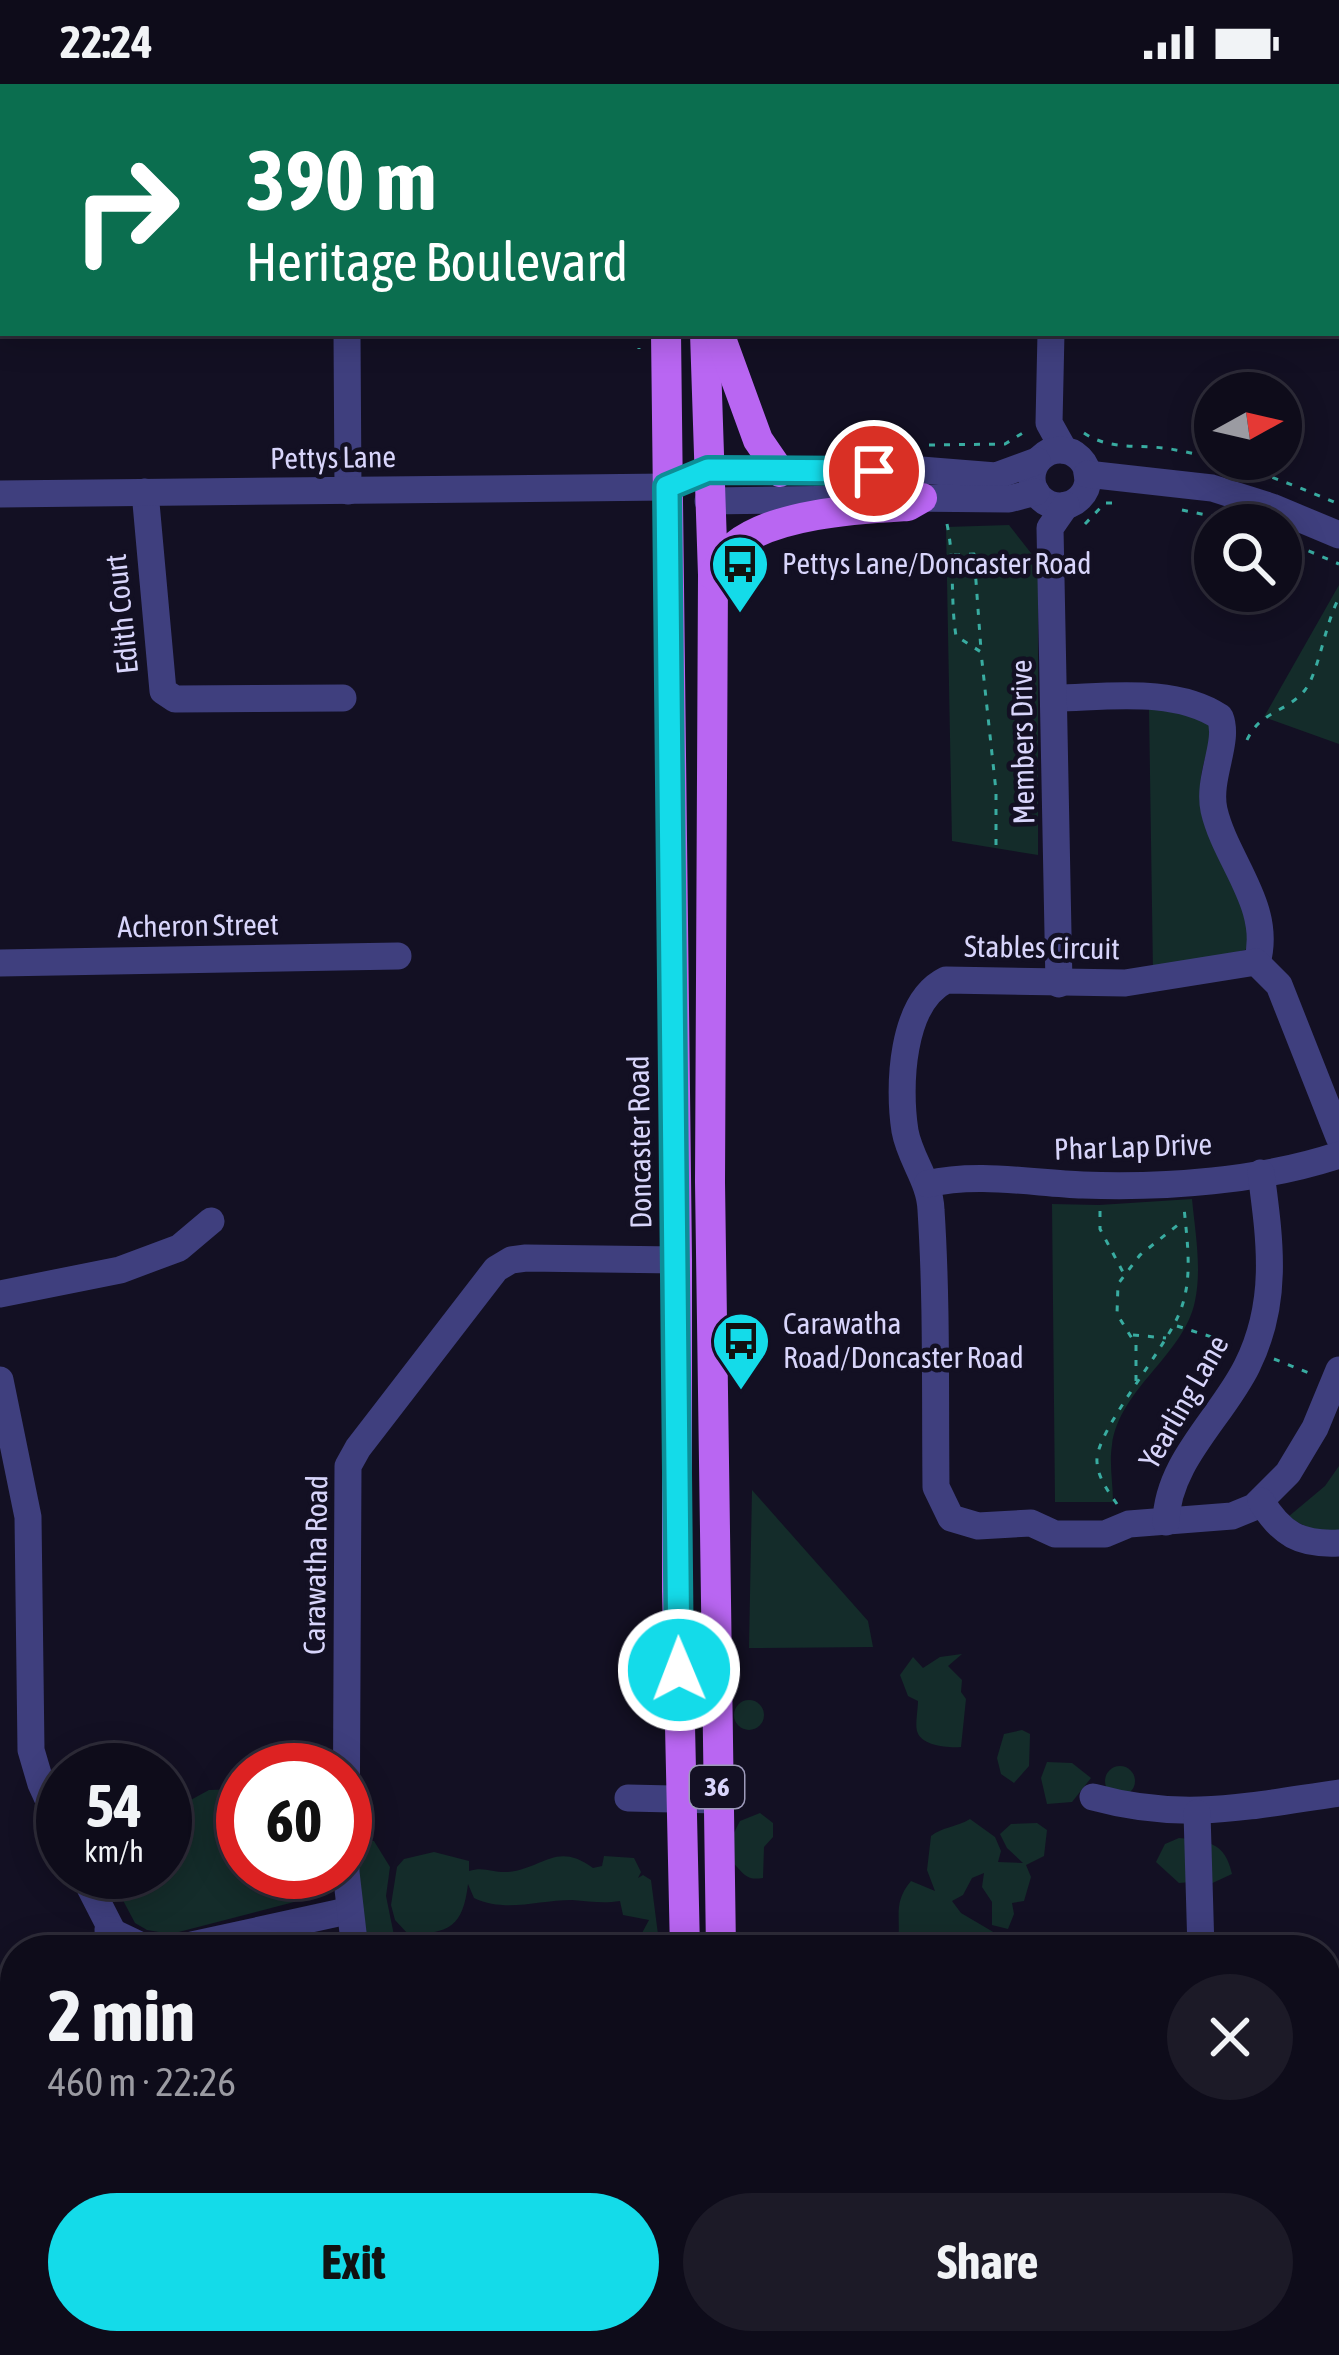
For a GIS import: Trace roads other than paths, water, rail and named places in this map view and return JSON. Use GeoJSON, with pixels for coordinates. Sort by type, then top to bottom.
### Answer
{"type":"FeatureCollection","features":[{"type":"Feature","properties":{"kind":"main road","name":"Doncaster Road"},"geometry":{"type":"LineString","coordinates":[[666,336],[677,1591],[685,1935]]}},
{"type":"Feature","properties":{"kind":"main road","name":"36"},"geometry":{"type":"LineString","coordinates":[[705,336],[712,575],[711,1260],[721,1935]]}},
{"type":"Feature","properties":{"kind":"main road"},"geometry":{"type":"LineString","coordinates":[[720,336],[758,440],[780,472]]}},
{"type":"Feature","properties":{"kind":"main road"},"geometry":{"type":"LineString","coordinates":[[667,487],[708,486]]}},
{"type":"Feature","properties":{"kind":"main road"},"geometry":{"type":"LineString","coordinates":[[712,575],[734,546],[759,533],[808,517],[908,506],[922,498]]}},
{"type":"Feature","properties":{"kind":"main road"},"geometry":{"type":"LineString","coordinates":[[677,1260],[711,1260]]}},
{"type":"Feature","properties":{"kind":"street"},"geometry":{"type":"LineString","coordinates":[[347,336],[348,491]]}},
{"type":"Feature","properties":{"kind":"street"},"geometry":{"type":"LineString","coordinates":[[1037,461],[1032,475],[1036,492],[1048,503],[1066,505],[1084,491],[1087,474],[1080,459],[1064,450],[1049,422],[1051,336]]}},
{"type":"Feature","properties":{"kind":"street"},"geometry":{"type":"LineString","coordinates":[[708,486],[780,472],[921,470],[996,476],[1064,450]]}},
{"type":"Feature","properties":{"kind":"street"},"geometry":{"type":"LineString","coordinates":[[1087,474],[1212,488],[1339,535]]}},
{"type":"Feature","properties":{"kind":"street"},"geometry":{"type":"LineString","coordinates":[[708,486],[922,498],[1009,499],[1036,492]]}},
{"type":"Feature","properties":{"kind":"street","name":"Pettys Lane"},"geometry":{"type":"LineString","coordinates":[[0,494],[667,487]]}},
{"type":"Feature","properties":{"kind":"street","name":"Edith Court"},"geometry":{"type":"LineString","coordinates":[[145,492],[163,691],[175,699],[343,698]]}},
{"type":"Feature","properties":{"kind":"street","name":"Members Drive"},"geometry":{"type":"LineString","coordinates":[[1059,984],[1050,528],[1066,505]]}},
{"type":"Feature","properties":{"kind":"street"},"geometry":{"type":"LineString","coordinates":[[1056,698],[1169,699],[1204,707],[1220,717],[1224,731],[1213,772],[1214,813],[1258,917],[1261,947],[1257,963],[1279,985],[1339,1137]]}},
{"type":"Feature","properties":{"kind":"street","name":"Acheron Street"},"geometry":{"type":"LineString","coordinates":[[0,963],[398,956]]}},
{"type":"Feature","properties":{"kind":"street","name":"Stables Circuit"},"geometry":{"type":"LineString","coordinates":[[1257,963],[1237,962],[1125,983],[954,978],[929,989],[909,1030],[904,1130],[932,1205],[936,1487],[943,1509],[963,1523],[1031,1523],[1054,1534],[1105,1534],[1129,1524],[1232,1516],[1261,1501]]}},
{"type":"Feature","properties":{"kind":"street","name":"Phar Lap Drive"},"geometry":{"type":"LineString","coordinates":[[927,1184],[968,1179],[1098,1185],[1182,1181],[1261,1173],[1339,1155]]}},
{"type":"Feature","properties":{"kind":"street","name":"Yearling Lane"},"geometry":{"type":"LineString","coordinates":[[1166,1522],[1173,1484],[1248,1364],[1268,1305],[1272,1256],[1261,1173]]}},
{"type":"Feature","properties":{"kind":"street"},"geometry":{"type":"LineString","coordinates":[[0,1294],[120,1270],[179,1249],[211,1221]]}},
{"type":"Feature","properties":{"kind":"street","name":"Carawatha Road"},"geometry":{"type":"LineString","coordinates":[[352,1935],[347,1910],[348,1466],[496,1269],[526,1258],[677,1260]]}},
{"type":"Feature","properties":{"kind":"street"},"geometry":{"type":"LineString","coordinates":[[1339,1370],[1303,1451],[1261,1501],[1273,1520],[1294,1538],[1313,1544],[1339,1543]]}},
{"type":"Feature","properties":{"kind":"street"},"geometry":{"type":"LineString","coordinates":[[0,1380],[28,1517],[31,1750],[36,1769]]}},
{"type":"Feature","properties":{"kind":"street"},"geometry":{"type":"LineString","coordinates":[[1093,1797],[1138,1809],[1197,1813],[1339,1793]]}},
{"type":"Feature","properties":{"kind":"street"},"geometry":{"type":"LineString","coordinates":[[628,1798],[717,1800]]}},
{"type":"Feature","properties":{"kind":"street"},"geometry":{"type":"LineString","coordinates":[[1197,1813],[1201,1935]]}},
{"type":"Feature","properties":{"kind":"street"},"geometry":{"type":"LineString","coordinates":[[95,1899],[113,1935]]}},
{"type":"Feature","properties":{"kind":"street"},"geometry":{"type":"LineString","coordinates":[[246,1935],[347,1910]]}},
{"type":"Feature","properties":{"kind":"place","name":"Pettys Lane/Doncaster Road"},"geometry":{"type":"Point","coordinates":[740,615]}},
{"type":"Feature","properties":{"kind":"place","name":"Carawatha Road/Doncaster Road"},"geometry":{"type":"Point","coordinates":[741,1392]}}]}
